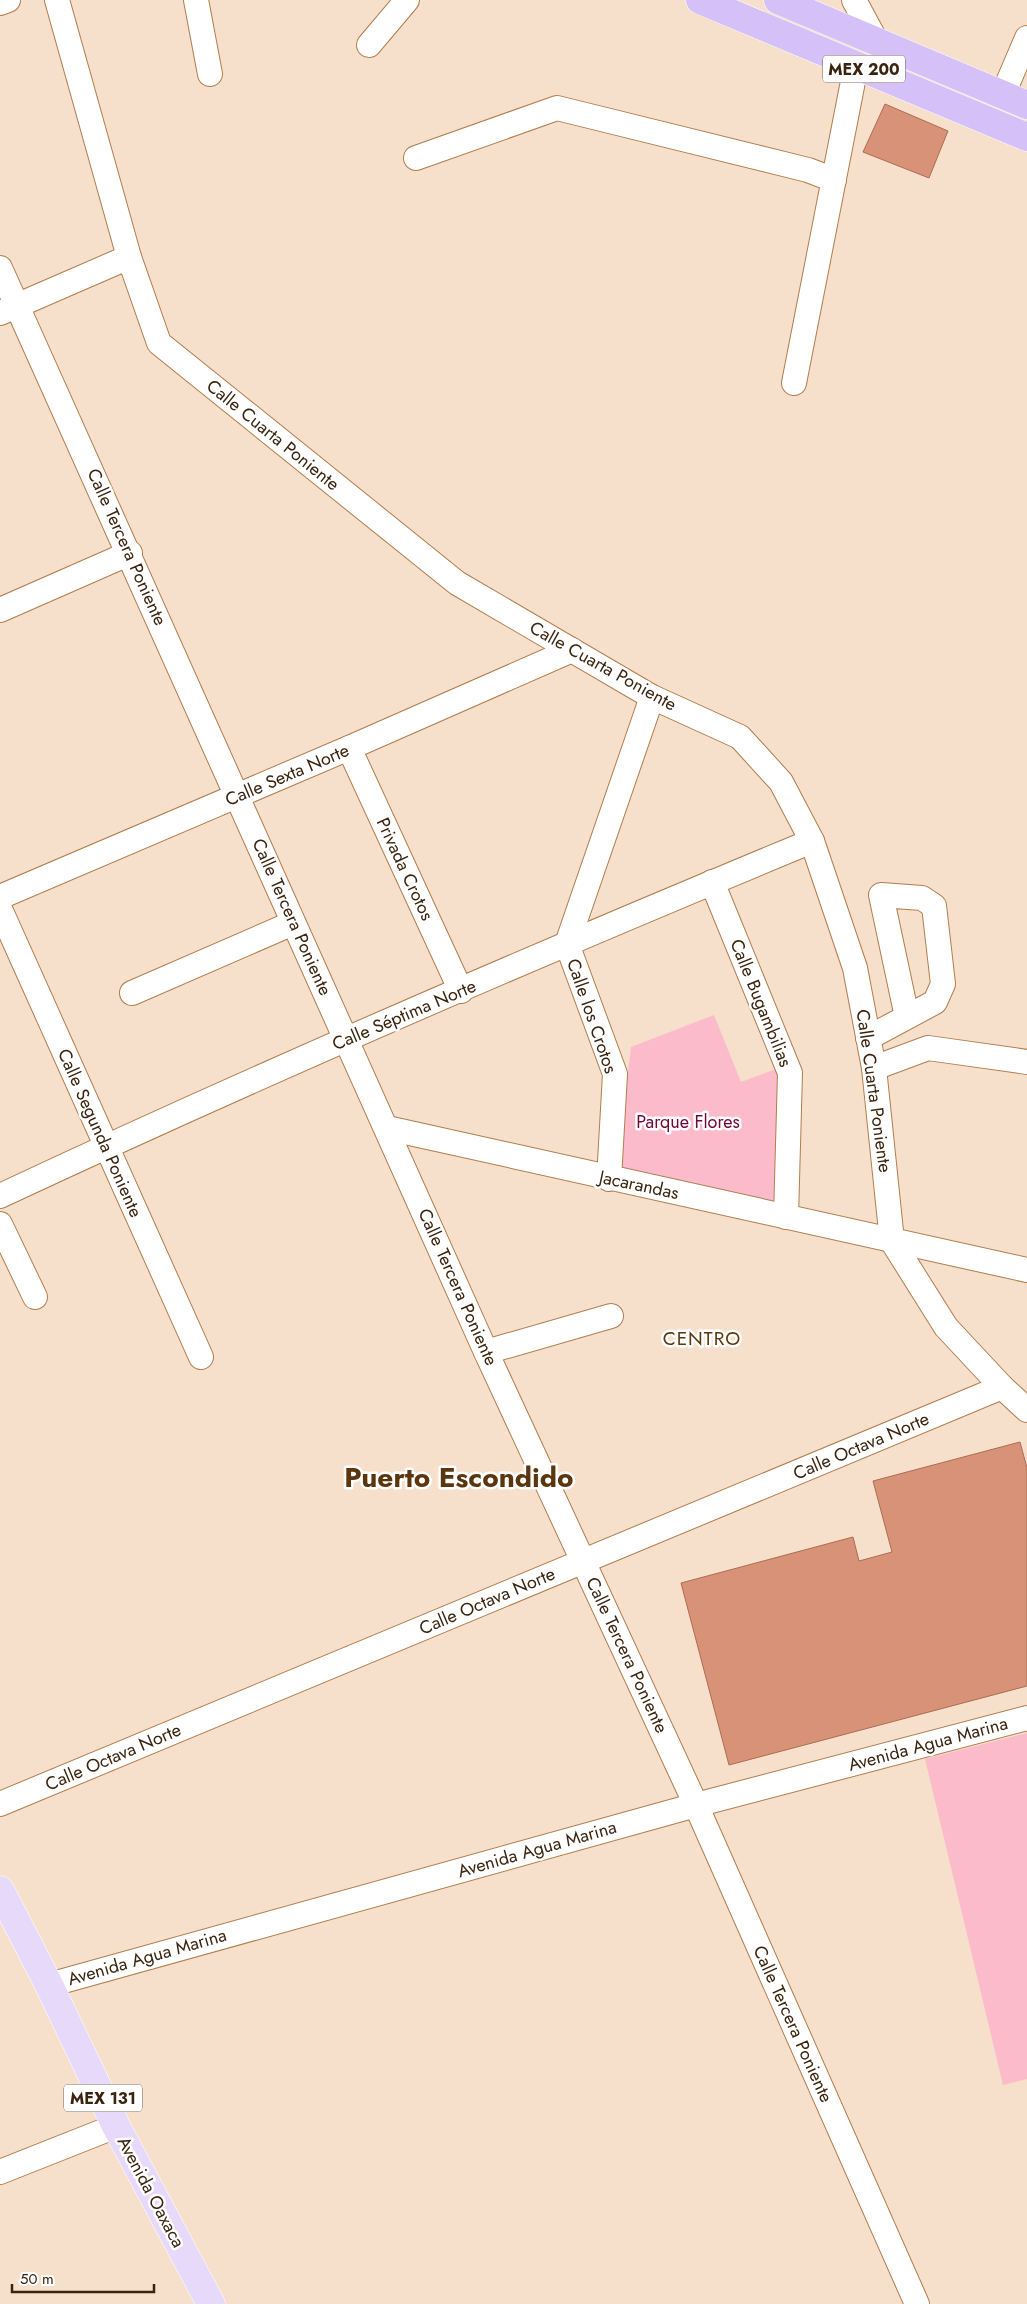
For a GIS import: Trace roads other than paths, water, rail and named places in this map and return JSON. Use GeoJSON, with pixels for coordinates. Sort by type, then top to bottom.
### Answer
{"type":"FeatureCollection","features":[{"type":"Feature","properties":{"kind":"highway","name":"MEX 200"},"geometry":{"type":"LineString","coordinates":[[700,0],[1027,137]]}},
{"type":"Feature","properties":{"kind":"highway","name":"MEX 200"},"geometry":{"type":"LineString","coordinates":[[778,0],[1015,99]]}},
{"type":"Feature","properties":{"kind":"main road","name":"Avenida Oaxaca"},"geometry":{"type":"LineString","coordinates":[[0,1890],[49,1984],[116,2126],[211,2304]]}},
{"type":"Feature","properties":{"kind":"street"},"geometry":{"type":"LineString","coordinates":[[0,3],[8,0]]}},
{"type":"Feature","properties":{"kind":"street","name":"Calle Cuarta Poniente"},"geometry":{"type":"LineString","coordinates":[[57,0],[128,257],[159,343],[457,583],[652,697],[740,737],[781,782],[812,841],[855,968],[874,1068],[892,1241],[946,1327],[1002,1388],[1027,1410]]}},
{"type":"Feature","properties":{"kind":"street"},"geometry":{"type":"LineString","coordinates":[[196,0],[210,74]]}},
{"type":"Feature","properties":{"kind":"street"},"geometry":{"type":"LineString","coordinates":[[369,44],[407,0]]}},
{"type":"Feature","properties":{"kind":"street"},"geometry":{"type":"LineString","coordinates":[[854,0],[876,41]]}},
{"type":"Feature","properties":{"kind":"street"},"geometry":{"type":"LineString","coordinates":[[1015,99],[1027,38]]}},
{"type":"Feature","properties":{"kind":"street"},"geometry":{"type":"LineString","coordinates":[[794,384],[856,66]]}},
{"type":"Feature","properties":{"kind":"street"},"geometry":{"type":"LineString","coordinates":[[416,158],[557,108],[808,170],[834,180]]}},
{"type":"Feature","properties":{"kind":"street"},"geometry":{"type":"LineString","coordinates":[[8,310],[128,257]]}},
{"type":"Feature","properties":{"kind":"street","name":"Calle Tercera Poniente"},"geometry":{"type":"LineString","coordinates":[[0,268],[8,310],[130,553],[293,923],[387,1128],[486,1352],[696,1805],[917,2304]]}},
{"type":"Feature","properties":{"kind":"street"},"geometry":{"type":"LineString","coordinates":[[0,610],[130,553]]}},
{"type":"Feature","properties":{"kind":"street","name":"Calle Sexta Norte"},"geometry":{"type":"LineString","coordinates":[[0,897],[349,748],[572,650]]}},
{"type":"Feature","properties":{"kind":"street"},"geometry":{"type":"LineString","coordinates":[[567,944],[652,697]]}},
{"type":"Feature","properties":{"kind":"street","name":"Privada Crotos"},"geometry":{"type":"LineString","coordinates":[[349,748],[460,990]]}},
{"type":"Feature","properties":{"kind":"street","name":"Calle Séptima Norte"},"geometry":{"type":"LineString","coordinates":[[0,1196],[460,990],[812,841]]}},
{"type":"Feature","properties":{"kind":"street","name":"Calle Bugambilias"},"geometry":{"type":"LineString","coordinates":[[712,882],[790,1073],[786,1217]]}},
{"type":"Feature","properties":{"kind":"street"},"geometry":{"type":"LineString","coordinates":[[868,1038],[935,1002],[943,984],[934,906],[922,898],[881,895],[907,1017]]}},
{"type":"Feature","properties":{"kind":"street","name":"Calle Segunda Poniente"},"geometry":{"type":"LineString","coordinates":[[0,909],[201,1357]]}},
{"type":"Feature","properties":{"kind":"street"},"geometry":{"type":"LineString","coordinates":[[132,993],[293,923]]}},
{"type":"Feature","properties":{"kind":"street","name":"Calle los Crotos"},"geometry":{"type":"LineString","coordinates":[[567,944],[615,1074],[609,1179]]}},
{"type":"Feature","properties":{"kind":"street"},"geometry":{"type":"LineString","coordinates":[[874,1068],[928,1048],[1027,1062]]}},
{"type":"Feature","properties":{"kind":"street","name":"Jacarandas"},"geometry":{"type":"LineString","coordinates":[[387,1128],[609,1179],[1027,1270]]}},
{"type":"Feature","properties":{"kind":"street"},"geometry":{"type":"LineString","coordinates":[[0,1224],[35,1297]]}},
{"type":"Feature","properties":{"kind":"street"},"geometry":{"type":"LineString","coordinates":[[486,1352],[612,1316]]}},
{"type":"Feature","properties":{"kind":"street","name":"Calle Octava Norte"},"geometry":{"type":"LineString","coordinates":[[0,1804],[1002,1388]]}},
{"type":"Feature","properties":{"kind":"street","name":"Avenida Agua Marina"},"geometry":{"type":"LineString","coordinates":[[49,1984],[696,1805],[1027,1718]]}},
{"type":"Feature","properties":{"kind":"street"},"geometry":{"type":"LineString","coordinates":[[0,2172],[116,2126]]}},
{"type":"Feature","properties":{"kind":"district","name":"CENTRO"},"geometry":{"type":"Point","coordinates":[702,1338]}},
{"type":"Feature","properties":{"kind":"district","name":"Puerto Escondido"},"geometry":{"type":"Point","coordinates":[459,1477]}},
{"type":"Feature","properties":{"kind":"park label","name":"Parque Flores"},"geometry":{"type":"Point","coordinates":[688,1122]}}]}
